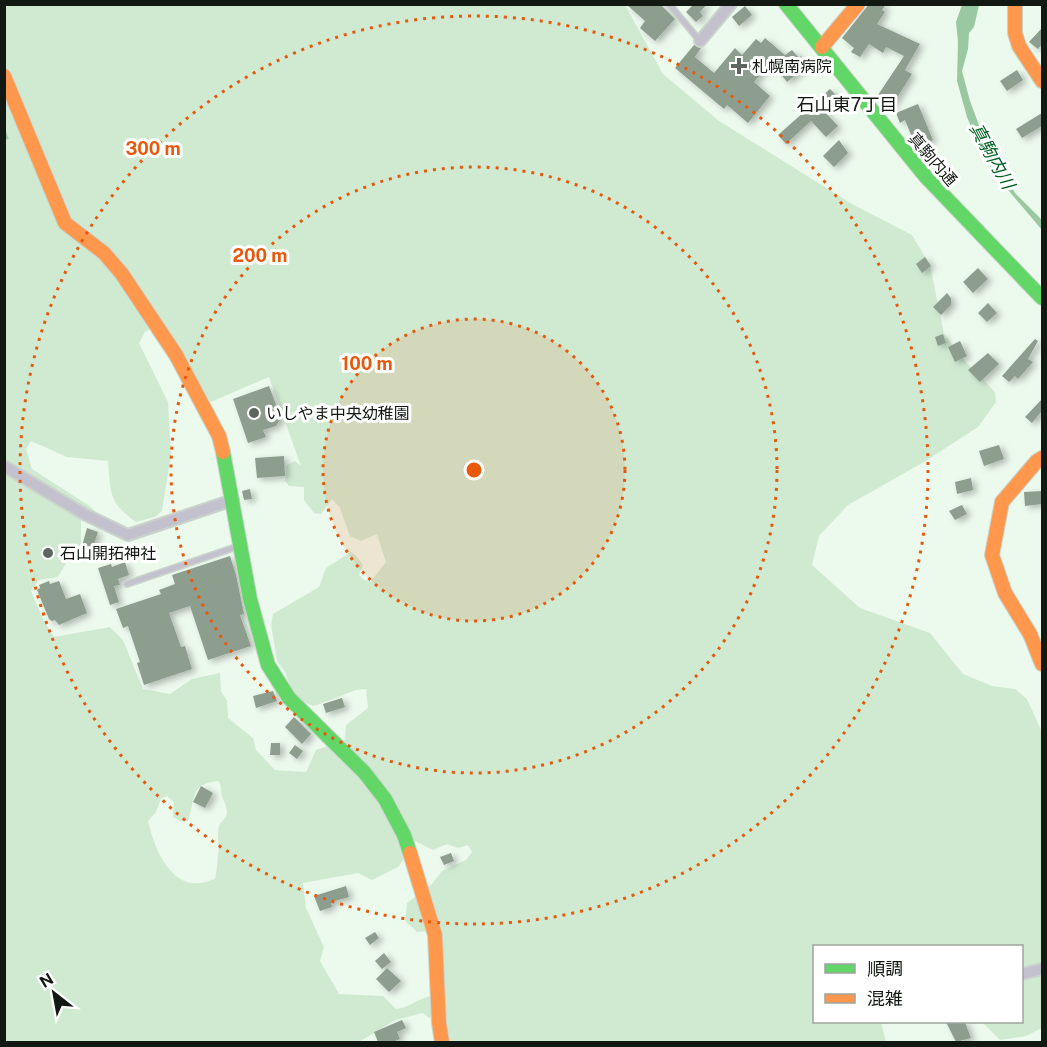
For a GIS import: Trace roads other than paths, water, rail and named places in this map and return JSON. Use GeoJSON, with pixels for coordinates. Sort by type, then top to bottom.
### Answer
{"type":"FeatureCollection","features":[{"type":"Feature","properties":{"kind":"main road","name":"真駒内通"},"geometry":{"type":"LineString","coordinates":[[786,4],[926,177],[1018,276],[1042,298]]}},
{"type":"Feature","properties":{"kind":"main road"},"geometry":{"type":"LineString","coordinates":[[822,47],[858,4]]}},
{"type":"Feature","properties":{"kind":"main road"},"geometry":{"type":"LineString","coordinates":[[1015,4],[1017,40],[1041,73]]}},
{"type":"Feature","properties":{"kind":"main road"},"geometry":{"type":"LineString","coordinates":[[4,76],[65,223],[104,253],[122,274],[176,355],[219,436],[250,599],[268,665],[289,698],[364,772],[385,799],[404,835],[420,880],[435,935],[442,1042]]}},
{"type":"Feature","properties":{"kind":"main road"},"geometry":{"type":"LineString","coordinates":[[1042,458],[1002,502],[992,555],[1005,593],[1030,634],[1042,664]]}},
{"type":"Feature","properties":{"kind":"street"},"geometry":{"type":"LineString","coordinates":[[700,41],[731,4]]}},
{"type":"Feature","properties":{"kind":"street"},"geometry":{"type":"LineString","coordinates":[[4,466],[84,514],[128,535],[233,500]]}},
{"type":"Feature","properties":{"kind":"street"},"geometry":{"type":"LineString","coordinates":[[1023,974],[1042,969]]}},
{"type":"Feature","properties":{"kind":"lane"},"geometry":{"type":"LineString","coordinates":[[669,4],[700,41]]}},
{"type":"Feature","properties":{"kind":"lane"},"geometry":{"type":"LineString","coordinates":[[127,584],[240,545]]}},
{"type":"Feature","properties":{"kind":"water","name":"真駒内川"},"geometry":{"type":"Polygon","coordinates":[[[962,5],[979,5],[974,27],[969,33],[968,49],[962,71],[970,101],[989,152],[1015,193],[1042,220],[1042,230],[1009,191],[1003,188],[981,151],[967,117],[957,81],[956,22],[962,5]]]}},
{"type":"Feature","properties":{"kind":"waterway"},"geometry":{"type":"LineString","coordinates":[[4,131],[7,138]]}},
{"type":"Feature","properties":{"kind":"place","name":"札幌南病院"},"geometry":{"type":"Point","coordinates":[739,66]}},
{"type":"Feature","properties":{"kind":"place","name":"いしやま中央幼稚園"},"geometry":{"type":"Point","coordinates":[254,413]}},
{"type":"Feature","properties":{"kind":"place","name":"石山開拓神社"},"geometry":{"type":"Point","coordinates":[48,553]}},
{"type":"Feature","properties":{"kind":"district","name":"石山東7丁目"},"geometry":{"type":"Point","coordinates":[847,105]}}]}
